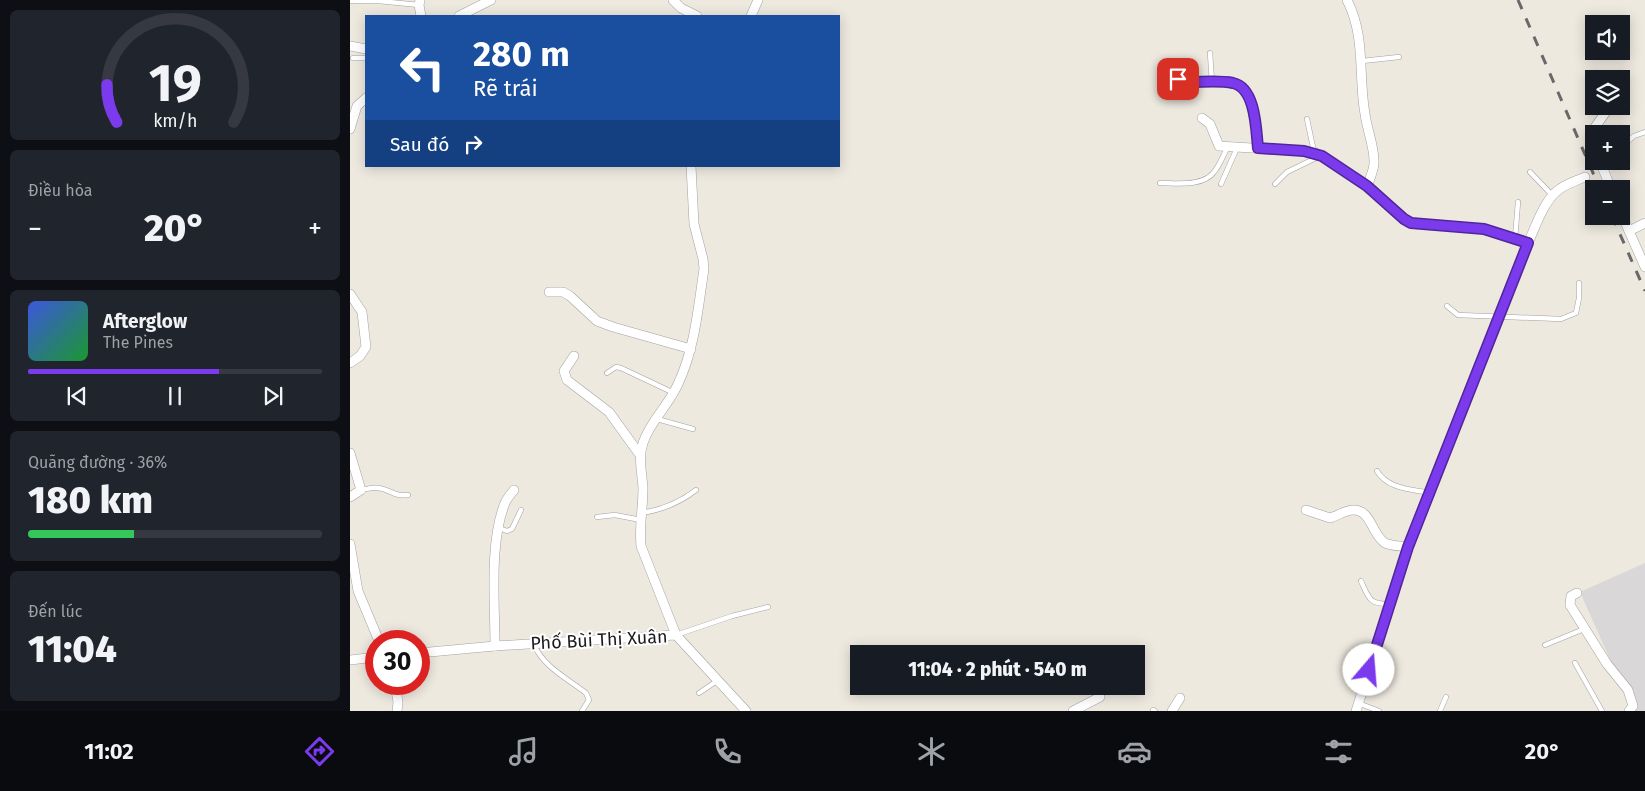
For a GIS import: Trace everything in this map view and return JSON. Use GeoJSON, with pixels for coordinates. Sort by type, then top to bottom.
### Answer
{"type":"FeatureCollection","features":[{"type":"Feature","properties":{"kind":"street"},"geometry":{"type":"LineString","coordinates":[[461,15],[491,0]]}},
{"type":"Feature","properties":{"kind":"street"},"geometry":{"type":"LineString","coordinates":[[673,0],[681,8],[695,15]]}},
{"type":"Feature","properties":{"kind":"street"},"geometry":{"type":"LineString","coordinates":[[751,15],[758,0]]}},
{"type":"Feature","properties":{"kind":"street"},"geometry":{"type":"LineString","coordinates":[[1347,0],[1360,43],[1364,113],[1374,163],[1367,186]]}},
{"type":"Feature","properties":{"kind":"street"},"geometry":{"type":"LineString","coordinates":[[350,46],[365,49]]}},
{"type":"Feature","properties":{"kind":"street"},"geometry":{"type":"LineString","coordinates":[[350,129],[352,115],[359,103],[365,99]]}},
{"type":"Feature","properties":{"kind":"street"},"geometry":{"type":"LineString","coordinates":[[1202,118],[1210,124],[1217,144],[1232,148],[1258,148],[1318,154],[1367,186],[1411,223],[1484,229],[1528,243]]}},
{"type":"Feature","properties":{"kind":"street"},"geometry":{"type":"LineString","coordinates":[[676,635],[642,552],[640,534],[643,489],[640,455],[643,442],[674,393],[691,349],[704,269],[694,224],[691,167]]}},
{"type":"Feature","properties":{"kind":"street"},"geometry":{"type":"LineString","coordinates":[[1357,707],[1408,547],[1528,243],[1552,196],[1566,185],[1585,176]]}},
{"type":"Feature","properties":{"kind":"street"},"geometry":{"type":"LineString","coordinates":[[1628,230],[1645,223]]}},
{"type":"Feature","properties":{"kind":"street"},"geometry":{"type":"LineString","coordinates":[[1626,225],[1645,267]]}},
{"type":"Feature","properties":{"kind":"street"},"geometry":{"type":"LineString","coordinates":[[549,292],[563,292],[570,296],[597,321],[691,349]]}},
{"type":"Feature","properties":{"kind":"street"},"geometry":{"type":"LineString","coordinates":[[350,294],[362,312],[366,347],[360,356],[350,363]]}},
{"type":"Feature","properties":{"kind":"street"},"geometry":{"type":"LineString","coordinates":[[574,356],[564,371],[567,380],[609,412],[640,455]]}},
{"type":"Feature","properties":{"kind":"street"},"geometry":{"type":"LineString","coordinates":[[350,453],[361,490],[350,497]]}},
{"type":"Feature","properties":{"kind":"street"},"geometry":{"type":"LineString","coordinates":[[495,646],[495,557],[499,528],[506,501],[514,490]]}},
{"type":"Feature","properties":{"kind":"street"},"geometry":{"type":"LineString","coordinates":[[1306,510],[1330,518],[1352,510],[1361,512],[1369,520],[1378,537],[1386,544],[1408,547]]}},
{"type":"Feature","properties":{"kind":"street"},"geometry":{"type":"LineString","coordinates":[[350,544],[358,591],[374,630]]}},
{"type":"Feature","properties":{"kind":"street"},"geometry":{"type":"LineString","coordinates":[[1577,593],[1571,596],[1570,605],[1607,664],[1628,690],[1633,706],[1629,711]]}},
{"type":"Feature","properties":{"kind":"street","name":"Phố Bùi Thị Xuân"},"geometry":{"type":"LineString","coordinates":[[430,652],[676,635],[746,711]]}},
{"type":"Feature","properties":{"kind":"street"},"geometry":{"type":"LineString","coordinates":[[350,660],[365,658]]}},
{"type":"Feature","properties":{"kind":"street"},"geometry":{"type":"LineString","coordinates":[[397,695],[397,711]]}},
{"type":"Feature","properties":{"kind":"street"},"geometry":{"type":"LineString","coordinates":[[1073,711],[1100,697]]}},
{"type":"Feature","properties":{"kind":"street"},"geometry":{"type":"LineString","coordinates":[[1172,711],[1180,698]]}},
{"type":"Feature","properties":{"kind":"lane"},"geometry":{"type":"LineString","coordinates":[[350,1],[420,3]]}},
{"type":"Feature","properties":{"kind":"lane"},"geometry":{"type":"LineString","coordinates":[[1210,52],[1212,82]]}},
{"type":"Feature","properties":{"kind":"lane"},"geometry":{"type":"LineString","coordinates":[[1362,61],[1399,57]]}},
{"type":"Feature","properties":{"kind":"lane"},"geometry":{"type":"LineString","coordinates":[[353,58],[365,58]]}},
{"type":"Feature","properties":{"kind":"lane"},"geometry":{"type":"LineString","coordinates":[[1175,70],[1178,79],[1182,83],[1233,83],[1245,90],[1251,102],[1258,148]]}},
{"type":"Feature","properties":{"kind":"lane"},"geometry":{"type":"LineString","coordinates":[[1275,184],[1288,172],[1318,154],[1307,119]]}},
{"type":"Feature","properties":{"kind":"lane"},"geometry":{"type":"LineString","coordinates":[[1630,139],[1645,132]]}},
{"type":"Feature","properties":{"kind":"lane"},"geometry":{"type":"LineString","coordinates":[[1160,183],[1193,182],[1210,177],[1232,148]]}},
{"type":"Feature","properties":{"kind":"lane"},"geometry":{"type":"LineString","coordinates":[[1221,184],[1232,148]]}},
{"type":"Feature","properties":{"kind":"lane"},"geometry":{"type":"LineString","coordinates":[[1530,172],[1552,196]]}},
{"type":"Feature","properties":{"kind":"lane"},"geometry":{"type":"LineString","coordinates":[[1515,239],[1518,202]]}},
{"type":"Feature","properties":{"kind":"lane"},"geometry":{"type":"LineString","coordinates":[[1447,306],[1458,315],[1561,319],[1576,313],[1579,283]]}},
{"type":"Feature","properties":{"kind":"lane"},"geometry":{"type":"LineString","coordinates":[[607,373],[616,368],[621,368],[674,393]]}},
{"type":"Feature","properties":{"kind":"lane"},"geometry":{"type":"LineString","coordinates":[[656,419],[693,429]]}},
{"type":"Feature","properties":{"kind":"lane"},"geometry":{"type":"LineString","coordinates":[[1377,472],[1390,485],[1429,493]]}},
{"type":"Feature","properties":{"kind":"lane"},"geometry":{"type":"LineString","coordinates":[[361,490],[376,488],[387,490],[400,496],[408,495]]}},
{"type":"Feature","properties":{"kind":"lane"},"geometry":{"type":"LineString","coordinates":[[597,517],[615,515],[641,517],[682,501],[696,490]]}},
{"type":"Feature","properties":{"kind":"lane"},"geometry":{"type":"LineString","coordinates":[[499,528],[507,531],[512,529],[521,510]]}},
{"type":"Feature","properties":{"kind":"lane"},"geometry":{"type":"LineString","coordinates":[[1361,581],[1369,599],[1376,604],[1390,604]]}},
{"type":"Feature","properties":{"kind":"lane"},"geometry":{"type":"LineString","coordinates":[[676,635],[732,616],[768,607]]}},
{"type":"Feature","properties":{"kind":"lane"},"geometry":{"type":"LineString","coordinates":[[1545,645],[1584,629]]}},
{"type":"Feature","properties":{"kind":"lane"},"geometry":{"type":"LineString","coordinates":[[534,644],[540,656],[548,664],[586,693],[589,700],[582,711]]}},
{"type":"Feature","properties":{"kind":"lane"},"geometry":{"type":"LineString","coordinates":[[1575,663],[1602,711]]}},
{"type":"Feature","properties":{"kind":"lane"},"geometry":{"type":"LineString","coordinates":[[699,693],[717,681]]}},
{"type":"Feature","properties":{"kind":"lane"},"geometry":{"type":"LineString","coordinates":[[1440,711],[1446,697]]}},
{"type":"Feature","properties":{"kind":"lane"},"geometry":{"type":"LineString","coordinates":[[1357,707],[1379,711]]}},
{"type":"Feature","properties":{"kind":"shaded area"},"geometry":{"type":"Polygon","coordinates":[[[1645,563],[1645,711],[1633,711],[1580,592],[1645,563]]]}},
{"type":"Feature","properties":{"kind":"railway"},"geometry":{"type":"LineString","coordinates":[[1518,0],[1596,180]]}},
{"type":"Feature","properties":{"kind":"railway"},"geometry":{"type":"LineString","coordinates":[[1616,225],[1645,291]]}},
{"type":"Feature","properties":{"kind":"route"},"geometry":{"type":"LineString","coordinates":[[1178,79],[1182,83],[1216,82],[1239,85],[1245,90],[1251,102],[1258,148],[1314,152],[1367,186],[1411,223],[1476,227],[1528,243],[1408,547],[1369,670]]}}]}
